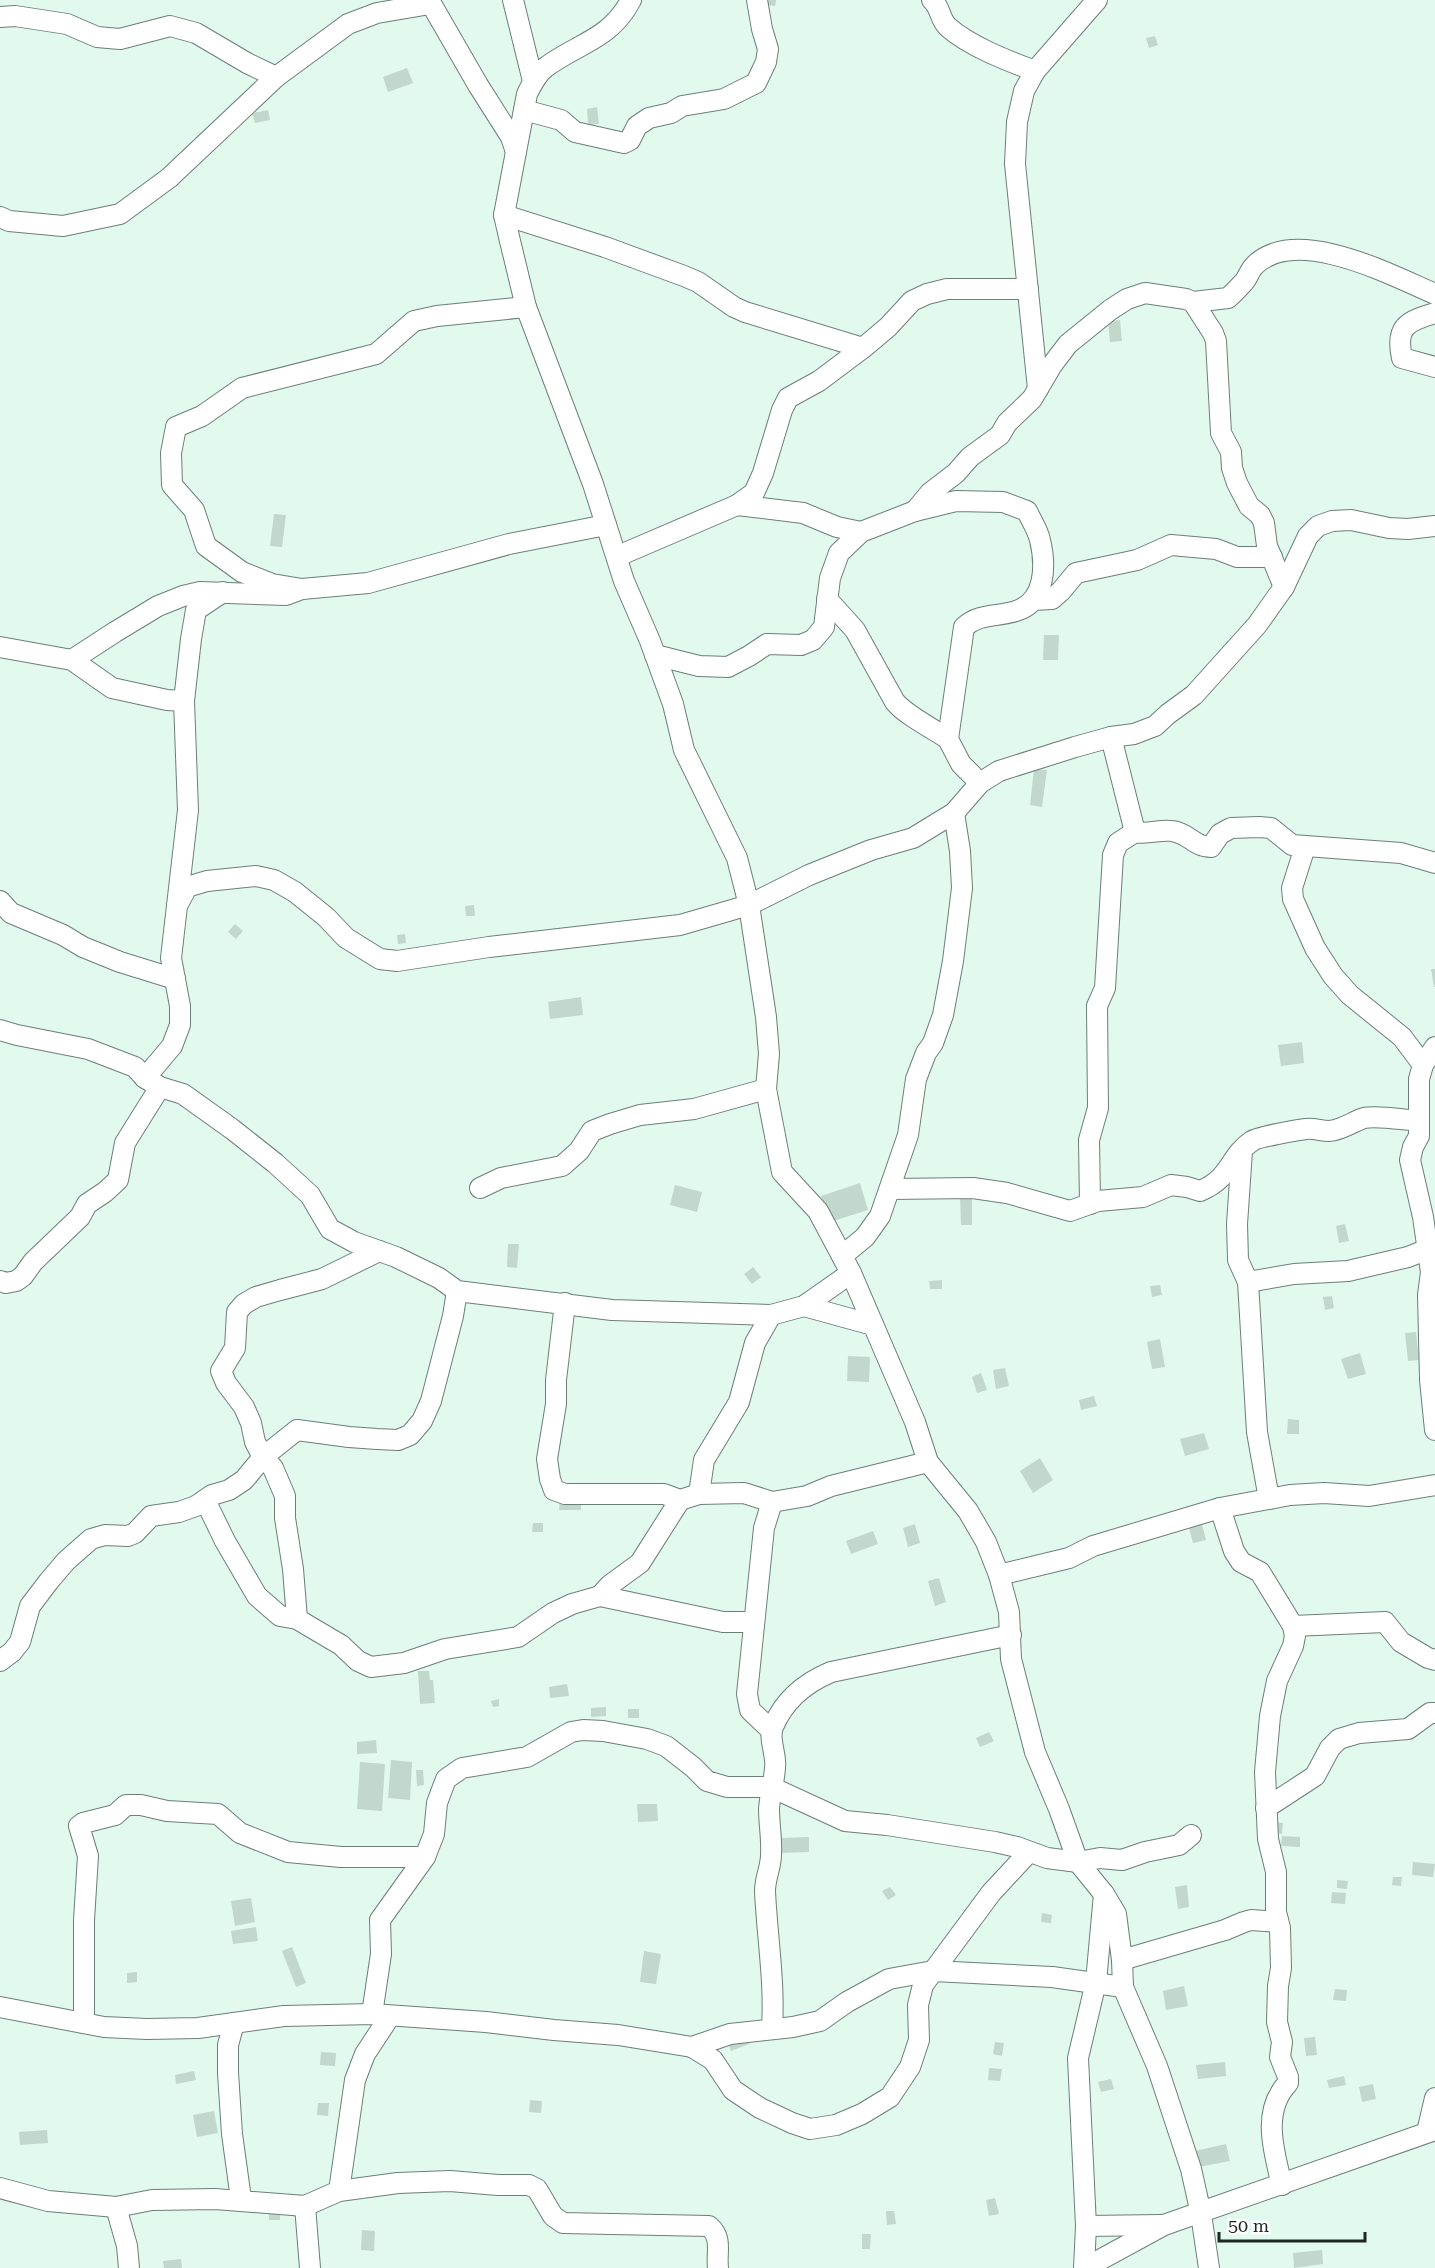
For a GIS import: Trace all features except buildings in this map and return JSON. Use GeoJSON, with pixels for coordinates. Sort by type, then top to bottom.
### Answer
{"type":"FeatureCollection","features":[{"type":"Feature","properties":{"kind":"street"},"geometry":{"type":"LineString","coordinates":[[513,0],[533,81]]}},
{"type":"Feature","properties":{"kind":"street"},"geometry":{"type":"LineString","coordinates":[[631,0],[623,14],[596,39],[545,68],[533,81],[527,94],[504,215],[526,307],[618,556],[624,581],[673,704],[684,750],[737,858],[749,905],[766,1017],[769,1054],[766,1089],[782,1172],[818,1211],[847,1264],[915,1422],[928,1462],[968,1511],[986,1542],[999,1575],[1009,1612],[1011,1659],[1035,1752],[1078,1862],[1104,1894],[1116,1914],[1123,1987],[1157,2066],[1191,2169],[1209,2268]]}},
{"type":"Feature","properties":{"kind":"street"},"geometry":{"type":"LineString","coordinates":[[524,110],[561,120],[575,132],[624,143],[630,140],[637,126],[649,118],[671,112],[682,106],[732,96],[756,83],[766,62],[768,49],[757,0]]}},
{"type":"Feature","properties":{"kind":"street"},"geometry":{"type":"LineString","coordinates":[[932,0],[938,6],[941,20],[955,33],[1035,71]]}},
{"type":"Feature","properties":{"kind":"street"},"geometry":{"type":"LineString","coordinates":[[1038,389],[1015,154],[1019,112],[1024,91],[1035,71],[1097,0]]}},
{"type":"Feature","properties":{"kind":"street"},"geometry":{"type":"LineString","coordinates":[[0,217],[9,221],[63,226],[120,214],[169,178],[276,76],[348,24],[377,13],[429,2],[511,137],[516,152]]}},
{"type":"Feature","properties":{"kind":"street"},"geometry":{"type":"LineString","coordinates":[[12,11],[67,24],[97,37],[120,39],[170,26],[196,33],[247,63],[276,76]]}},
{"type":"Feature","properties":{"kind":"street"},"geometry":{"type":"LineString","coordinates":[[504,215],[605,247],[691,279],[745,312],[863,348]]}},
{"type":"Feature","properties":{"kind":"street"},"geometry":{"type":"LineString","coordinates":[[915,511],[930,493],[956,473],[970,456],[1000,435],[1007,423],[1032,399],[1052,365],[1068,344],[1127,299],[1145,293],[1193,302],[1228,298],[1245,280],[1254,266],[1279,251],[1305,250],[1327,252],[1435,294]]}},
{"type":"Feature","properties":{"kind":"street"},"geometry":{"type":"LineString","coordinates":[[618,556],[736,505],[754,492],[763,473],[782,410],[788,398],[819,381],[863,348],[888,327],[912,302],[927,294],[946,289],[1028,289]]}},
{"type":"Feature","properties":{"kind":"street"},"geometry":{"type":"LineString","coordinates":[[1193,302],[1216,341],[1221,433],[1231,452],[1237,483],[1249,506],[1260,515],[1264,523],[1267,546],[1284,587]]}},
{"type":"Feature","properties":{"kind":"street"},"geometry":{"type":"LineString","coordinates":[[526,307],[437,316],[414,321],[376,354],[242,388],[202,416],[176,427],[171,453],[172,485],[195,510],[206,546],[242,572],[272,584],[302,589],[368,583],[509,544],[606,525]]}},
{"type":"Feature","properties":{"kind":"street"},"geometry":{"type":"LineString","coordinates":[[1435,313],[1405,325],[1400,336],[1402,358],[1435,367]]}},
{"type":"Feature","properties":{"kind":"street"},"geometry":{"type":"LineString","coordinates":[[655,655],[699,666],[728,667],[767,644],[801,645],[813,640],[824,627],[830,578],[839,553],[861,532],[915,511],[956,501],[1003,502],[1027,510],[1040,539],[1044,568],[1039,593],[1033,600],[1016,611],[973,619],[964,627],[948,739]]}},
{"type":"Feature","properties":{"kind":"street"},"geometry":{"type":"LineString","coordinates":[[736,505],[803,513],[837,527],[861,532]]}},
{"type":"Feature","properties":{"kind":"street"},"geometry":{"type":"LineString","coordinates":[[177,906],[187,887],[207,881],[256,876],[274,880],[295,892],[326,916],[346,938],[380,959],[397,961],[489,947],[680,925],[749,905],[809,875],[860,854],[913,837],[954,813],[980,783],[999,771],[1033,759],[1111,737],[1134,734],[1155,726],[1167,714],[1194,695],[1257,625],[1284,587],[1308,536],[1318,526],[1332,520],[1351,520],[1389,528],[1408,529],[1435,526]]}},
{"type":"Feature","properties":{"kind":"street"},"geometry":{"type":"LineString","coordinates":[[1033,600],[1052,598],[1076,573],[1137,560],[1171,545],[1216,549],[1237,556],[1272,557]]}},
{"type":"Feature","properties":{"kind":"street"},"geometry":{"type":"LineString","coordinates":[[72,660],[159,606],[183,596],[200,592],[223,592],[271,596],[286,595],[302,589]]}},
{"type":"Feature","properties":{"kind":"street"},"geometry":{"type":"LineString","coordinates":[[0,1281],[6,1283],[16,1281],[23,1276],[33,1262],[80,1217],[87,1204],[118,1180],[125,1143],[180,1025],[180,1006],[171,958],[188,810],[184,701],[190,639],[196,610],[223,592]]}},
{"type":"Feature","properties":{"kind":"street"},"geometry":{"type":"LineString","coordinates":[[827,599],[859,636],[902,711],[918,718],[948,739],[960,764],[980,783]]}},
{"type":"Feature","properties":{"kind":"street"},"geometry":{"type":"LineString","coordinates":[[0,647],[72,660],[112,688],[167,700],[184,701]]}},
{"type":"Feature","properties":{"kind":"street"},"geometry":{"type":"LineString","coordinates":[[1111,737],[1135,832]]}},
{"type":"Feature","properties":{"kind":"street"},"geometry":{"type":"LineString","coordinates":[[0,1030],[88,1049],[135,1067],[152,1082],[183,1094],[275,1163],[310,1195],[330,1229],[354,1242],[439,1278],[457,1291],[612,1310],[771,1315],[804,1306],[847,1264],[880,1216],[890,1189],[908,1135],[916,1078],[943,1015],[953,961],[962,888],[960,851],[954,813]]}},
{"type":"Feature","properties":{"kind":"street"},"geometry":{"type":"LineString","coordinates":[[1090,1204],[1089,1140],[1098,1108],[1097,1006],[1105,988],[1113,855],[1118,843],[1135,832],[1143,834],[1172,831],[1186,836],[1202,847],[1211,846],[1220,834],[1231,828],[1259,827],[1271,828],[1292,845],[1401,854],[1435,863]]}},
{"type":"Feature","properties":{"kind":"street"},"geometry":{"type":"LineString","coordinates":[[1305,847],[1292,888],[1293,899],[1315,948],[1333,976],[1350,995],[1402,1037],[1423,1065]]}},
{"type":"Feature","properties":{"kind":"street"},"geometry":{"type":"LineString","coordinates":[[0,901],[11,912],[63,935],[83,947],[120,962],[175,979]]}},
{"type":"Feature","properties":{"kind":"street"},"geometry":{"type":"LineString","coordinates":[[1435,1047],[1423,1065],[1419,1079],[1419,1136],[1410,1160],[1432,1249],[1428,1295],[1430,1380],[1435,1430]]}},
{"type":"Feature","properties":{"kind":"street"},"geometry":{"type":"LineString","coordinates":[[480,1188],[501,1178],[562,1166],[579,1151],[592,1131],[610,1124],[640,1115],[675,1113],[694,1109],[766,1089]]}},
{"type":"Feature","properties":{"kind":"street"},"geometry":{"type":"LineString","coordinates":[[890,1189],[973,1188],[1007,1193],[1070,1211],[1090,1204],[1143,1197],[1171,1185],[1200,1191],[1214,1185],[1254,1139],[1308,1128],[1338,1130],[1366,1118],[1419,1121]]}},
{"type":"Feature","properties":{"kind":"street"},"geometry":{"type":"LineString","coordinates":[[1243,1149],[1237,1224],[1239,1260],[1248,1282],[1257,1432],[1269,1499]]}},
{"type":"Feature","properties":{"kind":"street"},"geometry":{"type":"LineString","coordinates":[[1248,1282],[1294,1274],[1348,1271],[1398,1260],[1432,1249]]}},
{"type":"Feature","properties":{"kind":"street"},"geometry":{"type":"LineString","coordinates":[[297,1619],[293,1569],[285,1518],[285,1496],[273,1468],[255,1442],[249,1417],[239,1399],[226,1383],[221,1371],[235,1348],[237,1312],[244,1304],[256,1297],[322,1279],[379,1251]]}},
{"type":"Feature","properties":{"kind":"street"},"geometry":{"type":"LineString","coordinates":[[0,1660],[12,1652],[20,1642],[30,1606],[66,1561],[91,1539],[105,1535],[128,1536],[135,1533],[151,1516],[179,1512],[229,1490],[244,1480],[263,1456],[297,1430],[349,1437],[398,1440],[410,1435],[422,1421],[431,1401],[453,1316],[457,1291]]}},
{"type":"Feature","properties":{"kind":"street"},"geometry":{"type":"LineString","coordinates":[[566,1303],[556,1380],[556,1404],[547,1459],[554,1490],[565,1494],[664,1494],[680,1500],[699,1494],[744,1493],[772,1502],[807,1496],[831,1486],[928,1462]]}},
{"type":"Feature","properties":{"kind":"street"},"geometry":{"type":"LineString","coordinates":[[804,1306],[873,1324]]}},
{"type":"Feature","properties":{"kind":"street"},"geometry":{"type":"LineString","coordinates":[[699,1494],[704,1460],[738,1402],[755,1343],[771,1315]]}},
{"type":"Feature","properties":{"kind":"street"},"geometry":{"type":"LineString","coordinates":[[999,1575],[1069,1558],[1093,1546],[1220,1508],[1290,1495],[1324,1493],[1369,1496],[1435,1485]]}},
{"type":"Feature","properties":{"kind":"street"},"geometry":{"type":"LineString","coordinates":[[205,1500],[225,1541],[257,1596],[280,1616],[297,1619],[341,1645],[358,1660],[371,1666],[383,1667],[404,1663],[445,1649],[518,1637],[553,1613],[572,1604],[600,1596],[723,1622],[753,1622]]}},
{"type":"Feature","properties":{"kind":"street"},"geometry":{"type":"LineString","coordinates":[[600,1596],[610,1585],[640,1563],[680,1500]]}},
{"type":"Feature","properties":{"kind":"street"},"geometry":{"type":"LineString","coordinates":[[772,1502],[764,1528],[747,1694],[750,1710],[771,1730],[776,1766],[771,1787],[769,1811],[771,1855],[765,1890],[770,1976],[774,1999],[772,2028]]}},
{"type":"Feature","properties":{"kind":"street"},"geometry":{"type":"LineString","coordinates":[[1220,1508],[1234,1551],[1241,1562],[1260,1572],[1293,1626],[1295,1636],[1293,1646],[1277,1681],[1270,1716],[1266,1772],[1268,1839],[1276,1872],[1281,1968],[1278,1986],[1278,2022],[1282,2042],[1280,2057],[1288,2077],[1288,2083],[1281,2090],[1274,2106],[1272,2143],[1282,2185]]}},
{"type":"Feature","properties":{"kind":"street"},"geometry":{"type":"LineString","coordinates":[[1293,1626],[1385,1622],[1401,1642],[1435,1660]]}},
{"type":"Feature","properties":{"kind":"street"},"geometry":{"type":"LineString","coordinates":[[771,1730],[792,1697],[812,1680],[831,1672],[1011,1635]]}},
{"type":"Feature","properties":{"kind":"street"},"geometry":{"type":"LineString","coordinates":[[1266,1808],[1315,1776],[1330,1748],[1339,1739],[1359,1733],[1408,1730],[1430,1713],[1435,1713]]}},
{"type":"Feature","properties":{"kind":"street"},"geometry":{"type":"LineString","coordinates":[[339,2191],[355,2080],[381,2015],[380,1920],[425,1857],[434,1834],[437,1803],[446,1779],[462,1768],[527,1758],[571,1732],[603,1731],[647,1739],[666,1746],[707,1781],[728,1787],[771,1787],[845,1821],[887,1825],[974,1839],[1017,1847],[1047,1858],[1078,1862],[1100,1858],[1122,1860],[1145,1852],[1179,1845],[1191,1835]]}},
{"type":"Feature","properties":{"kind":"street"},"geometry":{"type":"LineString","coordinates":[[84,2023],[84,1920],[88,1856],[80,1826],[83,1822],[115,1815],[126,1805],[141,1804],[167,1811],[218,1814],[240,1833],[288,1852],[341,1857],[425,1857]]}},
{"type":"Feature","properties":{"kind":"street"},"geometry":{"type":"LineString","coordinates":[[0,2007],[104,2027],[198,2028],[284,2016],[381,2015],[486,2022],[618,2035],[692,2047],[713,2060],[733,2090],[760,2108],[810,2129],[836,2125],[862,2114],[890,2097],[910,2067],[919,2040],[918,2005],[924,1985],[991,1893],[1029,1851]]}},
{"type":"Feature","properties":{"kind":"street"},"geometry":{"type":"LineString","coordinates":[[1084,2268],[1086,2226],[1078,2058],[1096,1982],[1104,1894]]}},
{"type":"Feature","properties":{"kind":"street"},"geometry":{"type":"LineString","coordinates":[[1122,1960],[1225,1930],[1251,1920],[1278,1922]]}},
{"type":"Feature","properties":{"kind":"street"},"geometry":{"type":"LineString","coordinates":[[692,2047],[730,2034],[820,2020],[889,1979],[933,1971],[1041,1976],[1123,1987]]}},
{"type":"Feature","properties":{"kind":"street"},"geometry":{"type":"LineString","coordinates":[[234,2023],[228,2045],[228,2073],[232,2133],[241,2199]]}},
{"type":"Feature","properties":{"kind":"street"},"geometry":{"type":"LineString","coordinates":[[1084,2268],[1164,2225],[1201,2214],[1431,2131],[1435,2098]]}},
{"type":"Feature","properties":{"kind":"street"},"geometry":{"type":"LineString","coordinates":[[0,2188],[48,2201],[116,2207],[152,2200],[241,2199],[305,2206],[339,2191],[398,2183],[450,2181],[529,2185],[537,2189],[553,2216],[563,2223],[709,2226],[715,2231],[719,2244],[718,2268]]}},
{"type":"Feature","properties":{"kind":"street"},"geometry":{"type":"LineString","coordinates":[[305,2206],[310,2268]]}},
{"type":"Feature","properties":{"kind":"street"},"geometry":{"type":"LineString","coordinates":[[116,2207],[127,2246],[129,2268]]}},
{"type":"Feature","properties":{"kind":"street"},"geometry":{"type":"LineString","coordinates":[[1086,2226],[1164,2225]]}}]}
